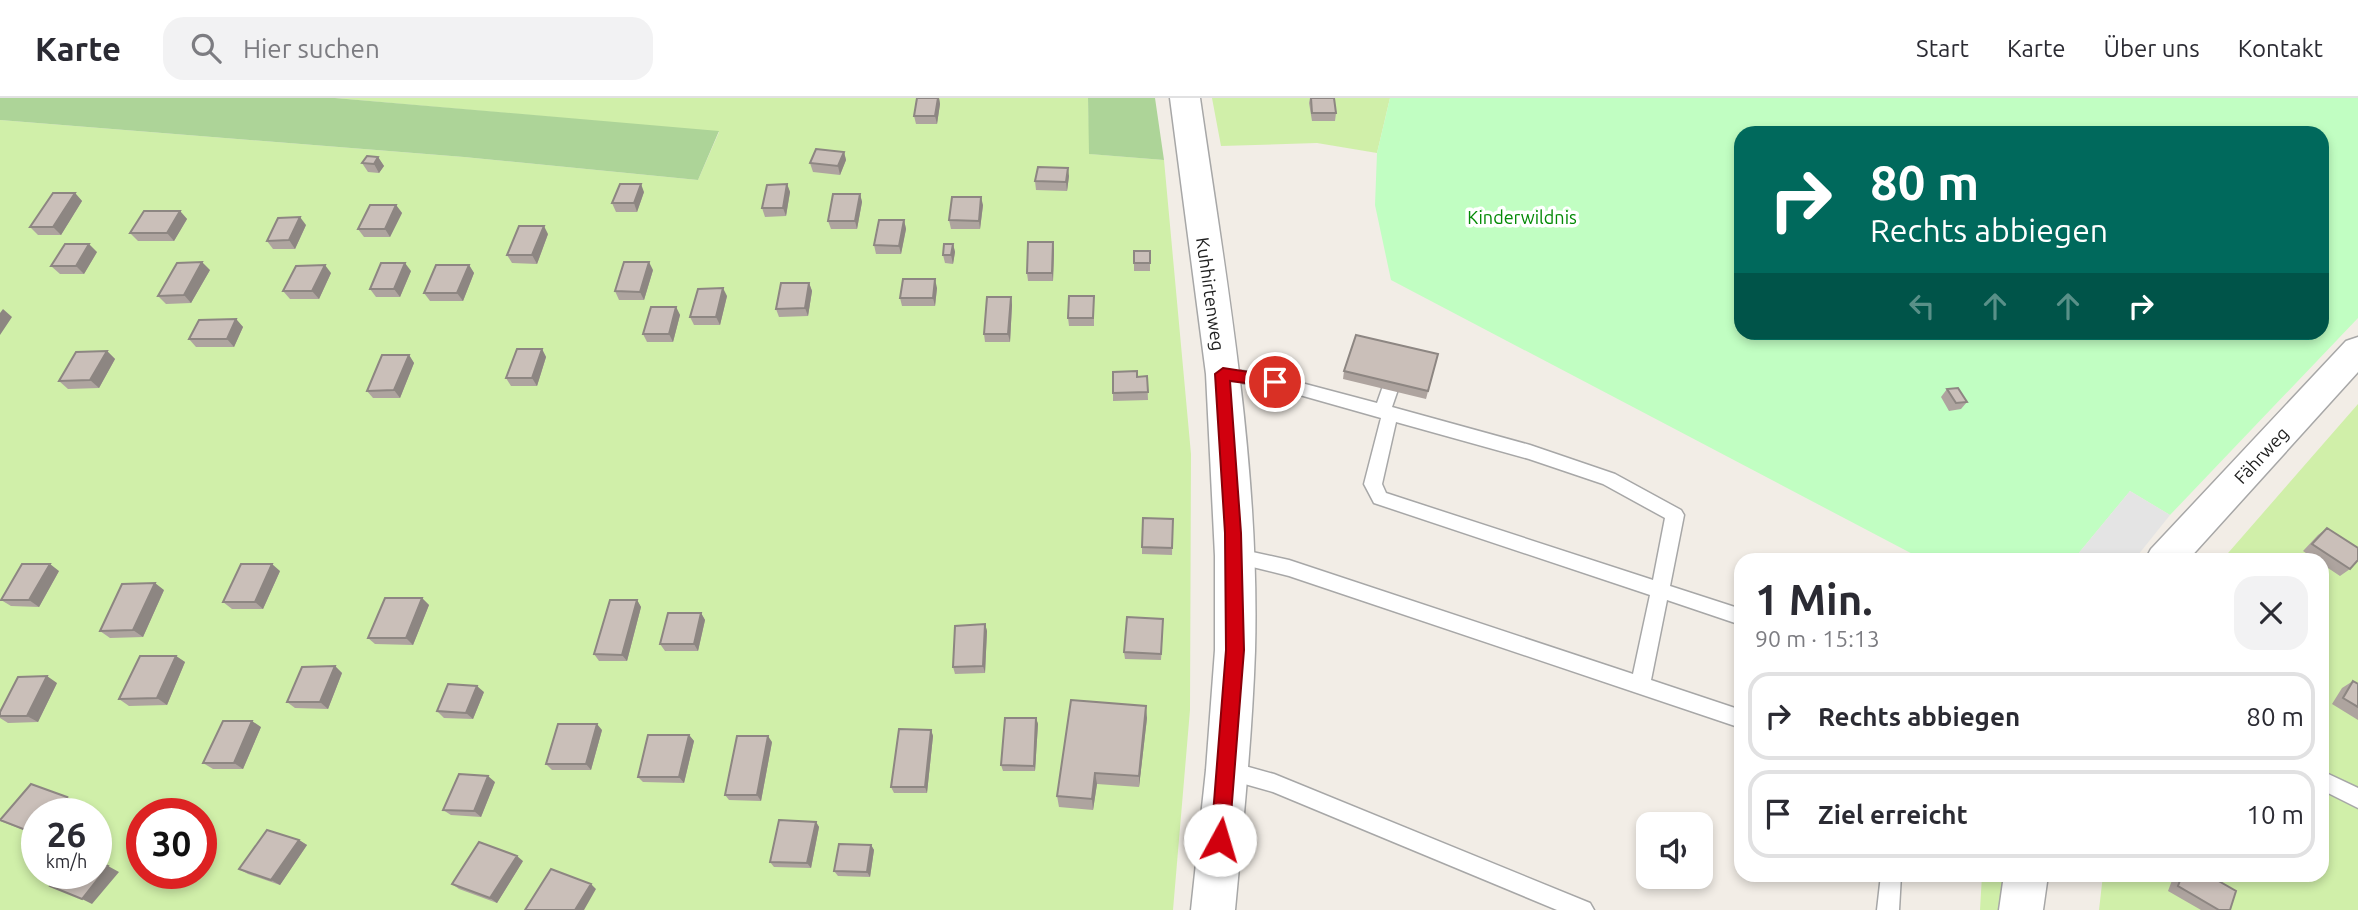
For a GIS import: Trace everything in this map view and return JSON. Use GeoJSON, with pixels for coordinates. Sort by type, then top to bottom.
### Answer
{"type":"FeatureCollection","features":[{"type":"Feature","properties":{"kind":"street","name":"Kuhhirtenweg"},"geometry":{"type":"LineString","coordinates":[[1185,98],[1223,374],[1234,556],[1235,650],[1227,770],[1213,910]]}},
{"type":"Feature","properties":{"kind":"street","name":"Fährweg"},"geometry":{"type":"LineString","coordinates":[[2170,553],[2358,350]]}},
{"type":"Feature","properties":{"kind":"street"},"geometry":{"type":"LineString","coordinates":[[2021,910],[2025,882]]}},
{"type":"Feature","properties":{"kind":"lane"},"geometry":{"type":"LineString","coordinates":[[1404,350],[1386,413],[1373,484],[1380,498],[1734,615]]}},
{"type":"Feature","properties":{"kind":"lane"},"geometry":{"type":"LineString","coordinates":[[1223,374],[1275,382],[1530,452],[1609,480],[1675,515],[1640,685]]}},
{"type":"Feature","properties":{"kind":"lane"},"geometry":{"type":"LineString","coordinates":[[1234,556],[1289,568],[1734,717]]}},
{"type":"Feature","properties":{"kind":"lane"},"geometry":{"type":"LineString","coordinates":[[1227,770],[1274,783],[1583,910]]}},
{"type":"Feature","properties":{"kind":"lane"},"geometry":{"type":"LineString","coordinates":[[2329,784],[2358,798]]}},
{"type":"Feature","properties":{"kind":"lane"},"geometry":{"type":"LineString","coordinates":[[1888,910],[1890,882]]}},
{"type":"Feature","properties":{"kind":"green space"},"geometry":{"type":"Polygon","coordinates":[[[0,98],[335,98],[719,131],[698,180],[464,157],[0,120],[0,98]]]}},
{"type":"Feature","properties":{"kind":"green space"},"geometry":{"type":"Polygon","coordinates":[[[335,98],[1088,98],[1090,154],[1164,160],[1191,454],[1190,710],[1173,910],[0,910],[0,120],[464,157],[698,180],[719,132],[335,98]]]}},
{"type":"Feature","properties":{"kind":"green space"},"geometry":{"type":"Polygon","coordinates":[[[1088,98],[1155,98],[1164,160],[1089,154],[1088,98]]]}},
{"type":"Feature","properties":{"kind":"green space"},"geometry":{"type":"Polygon","coordinates":[[[1212,98],[1390,98],[1377,153],[1317,143],[1221,146],[1212,98]]]}},
{"type":"Feature","properties":{"kind":"green space","name":"Kinderwildnis"},"geometry":{"type":"Polygon","coordinates":[[[1390,98],[2358,98],[2358,318],[2170,515],[2130,491],[2079,553],[1911,553],[1391,280],[1375,205],[1377,153],[1390,98]]]}},
{"type":"Feature","properties":{"kind":"green space"},"geometry":{"type":"Polygon","coordinates":[[[2358,404],[2358,910],[2099,910],[2102,882],[2329,882],[2329,553],[2228,553],[2358,404]]]}},
{"type":"Feature","properties":{"kind":"green space"},"geometry":{"type":"Polygon","coordinates":[[[1982,882],[2005,882],[2003,910],[1980,910],[1982,882]]]}},
{"type":"Feature","properties":{"kind":"shaded area"},"geometry":{"type":"Polygon","coordinates":[[[2130,491],[2170,515],[2140,553],[2079,553],[2130,491]]]}},
{"type":"Feature","properties":{"kind":"building"},"geometry":{"type":"Polygon","coordinates":[[[917,98],[938,98],[935,116],[914,116],[917,98]]]}},
{"type":"Feature","properties":{"kind":"building"},"geometry":{"type":"Polygon","coordinates":[[[1311,98],[1334,98],[1336,113],[1312,113],[1311,98]]]}},
{"type":"Feature","properties":{"kind":"building"},"geometry":{"type":"Polygon","coordinates":[[[816,149],[844,152],[838,166],[810,163],[816,149]]]}},
{"type":"Feature","properties":{"kind":"building"},"geometry":{"type":"Polygon","coordinates":[[[367,156],[378,157],[374,164],[362,163],[367,156]]]}},
{"type":"Feature","properties":{"kind":"building"},"geometry":{"type":"Polygon","coordinates":[[[1038,167],[1068,168],[1066,182],[1035,181],[1038,167]]]}},
{"type":"Feature","properties":{"kind":"building"},"geometry":{"type":"Polygon","coordinates":[[[620,184],[641,184],[634,203],[612,203],[620,184]]]}},
{"type":"Feature","properties":{"kind":"building"},"geometry":{"type":"Polygon","coordinates":[[[787,184],[783,208],[762,208],[767,185],[787,184]]]}},
{"type":"Feature","properties":{"kind":"building"},"geometry":{"type":"Polygon","coordinates":[[[53,193],[75,193],[53,227],[30,227],[53,193]]]}},
{"type":"Feature","properties":{"kind":"building"},"geometry":{"type":"Polygon","coordinates":[[[833,194],[860,194],[855,221],[828,221],[833,194]]]}},
{"type":"Feature","properties":{"kind":"building"},"geometry":{"type":"Polygon","coordinates":[[[952,197],[981,197],[979,221],[949,220],[952,197]]]}},
{"type":"Feature","properties":{"kind":"building"},"geometry":{"type":"Polygon","coordinates":[[[370,205],[396,205],[385,229],[358,229],[370,205]]]}},
{"type":"Feature","properties":{"kind":"building"},"geometry":{"type":"Polygon","coordinates":[[[144,211],[180,211],[167,233],[130,233],[144,211]]]}},
{"type":"Feature","properties":{"kind":"building"},"geometry":{"type":"Polygon","coordinates":[[[300,217],[289,240],[267,241],[278,218],[300,217]]]}},
{"type":"Feature","properties":{"kind":"building"},"geometry":{"type":"Polygon","coordinates":[[[879,220],[904,220],[899,246],[874,245],[879,220]]]}},
{"type":"Feature","properties":{"kind":"building"},"geometry":{"type":"Polygon","coordinates":[[[519,226],[544,226],[532,255],[507,255],[519,226]]]}},
{"type":"Feature","properties":{"kind":"building"},"geometry":{"type":"Polygon","coordinates":[[[1028,242],[1053,242],[1052,273],[1027,273],[1028,242]]]}},
{"type":"Feature","properties":{"kind":"building"},"geometry":{"type":"Polygon","coordinates":[[[65,244],[89,244],[76,266],[51,266],[65,244]]]}},
{"type":"Feature","properties":{"kind":"building"},"geometry":{"type":"Polygon","coordinates":[[[944,244],[953,244],[951,255],[943,255],[944,244]]]}},
{"type":"Feature","properties":{"kind":"building"},"geometry":{"type":"Polygon","coordinates":[[[1134,251],[1150,251],[1150,263],[1134,263],[1134,251]]]}},
{"type":"Feature","properties":{"kind":"building"},"geometry":{"type":"Polygon","coordinates":[[[202,262],[184,295],[158,296],[177,263],[202,262]]]}},
{"type":"Feature","properties":{"kind":"building"},"geometry":{"type":"Polygon","coordinates":[[[624,262],[649,262],[640,292],[615,291],[624,262]]]}},
{"type":"Feature","properties":{"kind":"building"},"geometry":{"type":"Polygon","coordinates":[[[381,263],[405,263],[394,289],[370,289],[381,263]]]}},
{"type":"Feature","properties":{"kind":"building"},"geometry":{"type":"Polygon","coordinates":[[[325,265],[312,291],[283,291],[296,266],[325,265]]]}},
{"type":"Feature","properties":{"kind":"building"},"geometry":{"type":"Polygon","coordinates":[[[436,265],[469,265],[457,293],[424,293],[436,265]]]}},
{"type":"Feature","properties":{"kind":"building"},"geometry":{"type":"Polygon","coordinates":[[[903,279],[935,279],[933,298],[900,298],[903,279]]]}},
{"type":"Feature","properties":{"kind":"building"},"geometry":{"type":"Polygon","coordinates":[[[781,283],[809,283],[805,308],[776,309],[781,283]]]}},
{"type":"Feature","properties":{"kind":"building"},"geometry":{"type":"Polygon","coordinates":[[[723,288],[716,317],[690,317],[698,289],[723,288]]]}},
{"type":"Feature","properties":{"kind":"building"},"geometry":{"type":"Polygon","coordinates":[[[1069,296],[1094,296],[1093,318],[1068,318],[1069,296]]]}},
{"type":"Feature","properties":{"kind":"building"},"geometry":{"type":"Polygon","coordinates":[[[987,297],[1011,297],[1008,334],[984,334],[987,297]]]}},
{"type":"Feature","properties":{"kind":"building"},"geometry":{"type":"Polygon","coordinates":[[[651,307],[676,307],[669,334],[643,334],[651,307]]]}},
{"type":"Feature","properties":{"kind":"building"},"geometry":{"type":"Polygon","coordinates":[[[236,319],[227,339],[189,339],[199,320],[236,319]]]}},
{"type":"Feature","properties":{"kind":"building"},"geometry":{"type":"Polygon","coordinates":[[[1356,335],[1438,354],[1428,391],[1344,371],[1356,335]]]}},
{"type":"Feature","properties":{"kind":"building"},"geometry":{"type":"Polygon","coordinates":[[[517,349],[542,349],[532,378],[506,378],[517,349]]]}},
{"type":"Feature","properties":{"kind":"building"},"geometry":{"type":"Polygon","coordinates":[[[107,351],[90,380],[59,381],[76,352],[107,351]]]}},
{"type":"Feature","properties":{"kind":"building"},"geometry":{"type":"Polygon","coordinates":[[[382,355],[409,355],[394,390],[367,391],[382,355]]]}},
{"type":"Feature","properties":{"kind":"building"},"geometry":{"type":"Polygon","coordinates":[[[1137,371],[1137,377],[1147,376],[1148,392],[1113,393],[1113,372],[1137,371]]]}},
{"type":"Feature","properties":{"kind":"building"},"geometry":{"type":"Polygon","coordinates":[[[1958,388],[1967,402],[1956,403],[1947,389],[1958,388]]]}},
{"type":"Feature","properties":{"kind":"building"},"geometry":{"type":"Polygon","coordinates":[[[1143,518],[1173,519],[1172,548],[1142,547],[1143,518]]]}},
{"type":"Feature","properties":{"kind":"building"},"geometry":{"type":"Polygon","coordinates":[[[2327,528],[2358,548],[2358,560],[2350,569],[2312,544],[2327,528]]]}},
{"type":"Feature","properties":{"kind":"building"},"geometry":{"type":"Polygon","coordinates":[[[22,564],[50,564],[29,600],[1,600],[22,564]]]}},
{"type":"Feature","properties":{"kind":"building"},"geometry":{"type":"Polygon","coordinates":[[[241,564],[272,564],[255,602],[223,602],[241,564]]]}},
{"type":"Feature","properties":{"kind":"building"},"geometry":{"type":"Polygon","coordinates":[[[155,583],[133,630],[100,631],[122,584],[155,583]]]}},
{"type":"Feature","properties":{"kind":"building"},"geometry":{"type":"Polygon","coordinates":[[[385,598],[422,598],[406,638],[368,638],[385,598]]]}},
{"type":"Feature","properties":{"kind":"building"},"geometry":{"type":"Polygon","coordinates":[[[610,600],[637,600],[622,655],[594,654],[610,600]]]}},
{"type":"Feature","properties":{"kind":"building"},"geometry":{"type":"Polygon","coordinates":[[[668,613],[701,613],[694,644],[660,644],[668,613]]]}},
{"type":"Feature","properties":{"kind":"building"},"geometry":{"type":"Polygon","coordinates":[[[1127,617],[1163,619],[1161,654],[1124,652],[1127,617]]]}},
{"type":"Feature","properties":{"kind":"building"},"geometry":{"type":"Polygon","coordinates":[[[985,624],[983,666],[953,667],[955,626],[985,624]]]}},
{"type":"Feature","properties":{"kind":"building"},"geometry":{"type":"Polygon","coordinates":[[[140,656],[176,656],[157,698],[119,699],[140,656]]]}},
{"type":"Feature","properties":{"kind":"building"},"geometry":{"type":"Polygon","coordinates":[[[335,666],[320,702],[287,702],[302,667],[335,666]]]}},
{"type":"Feature","properties":{"kind":"building"},"geometry":{"type":"Polygon","coordinates":[[[47,676],[27,716],[0,716],[18,677],[47,676]]]}},
{"type":"Feature","properties":{"kind":"building"},"geometry":{"type":"Polygon","coordinates":[[[2353,681],[2358,684],[2358,707],[2343,698],[2353,681]]]}},
{"type":"Feature","properties":{"kind":"building"},"geometry":{"type":"Polygon","coordinates":[[[448,684],[477,686],[466,713],[437,711],[448,684]]]}},
{"type":"Feature","properties":{"kind":"building"},"geometry":{"type":"Polygon","coordinates":[[[1071,700],[1146,706],[1139,776],[1095,773],[1092,799],[1057,796],[1071,700]]]}},
{"type":"Feature","properties":{"kind":"building"},"geometry":{"type":"Polygon","coordinates":[[[1005,718],[1036,718],[1034,766],[1001,765],[1005,718]]]}},
{"type":"Feature","properties":{"kind":"building"},"geometry":{"type":"Polygon","coordinates":[[[223,721],[252,721],[234,763],[203,763],[223,721]]]}},
{"type":"Feature","properties":{"kind":"building"},"geometry":{"type":"Polygon","coordinates":[[[558,724],[597,724],[586,764],[546,764],[558,724]]]}},
{"type":"Feature","properties":{"kind":"building"},"geometry":{"type":"Polygon","coordinates":[[[899,729],[931,730],[925,787],[891,787],[899,729]]]}},
{"type":"Feature","properties":{"kind":"building"},"geometry":{"type":"Polygon","coordinates":[[[648,735],[689,735],[679,777],[638,777],[648,735]]]}},
{"type":"Feature","properties":{"kind":"building"},"geometry":{"type":"Polygon","coordinates":[[[737,736],[768,736],[757,795],[725,795],[737,736]]]}},
{"type":"Feature","properties":{"kind":"building"},"geometry":{"type":"Polygon","coordinates":[[[459,774],[488,776],[474,811],[443,810],[459,774]]]}},
{"type":"Feature","properties":{"kind":"building"},"geometry":{"type":"Polygon","coordinates":[[[31,784],[67,797],[21,798],[21,828],[0,820],[31,784]]]}},
{"type":"Feature","properties":{"kind":"building"},"geometry":{"type":"Polygon","coordinates":[[[779,820],[816,822],[807,863],[770,862],[779,820]]]}},
{"type":"Feature","properties":{"kind":"building"},"geometry":{"type":"Polygon","coordinates":[[[267,830],[299,840],[271,880],[239,869],[267,830]]]}},
{"type":"Feature","properties":{"kind":"building"},"geometry":{"type":"Polygon","coordinates":[[[479,842],[517,856],[490,898],[452,884],[479,842]]]}},
{"type":"Feature","properties":{"kind":"building"},"geometry":{"type":"Polygon","coordinates":[[[839,844],[871,845],[867,872],[834,871],[839,844]]]}},
{"type":"Feature","properties":{"kind":"building"},"geometry":{"type":"Polygon","coordinates":[[[551,869],[591,884],[575,910],[525,910],[551,869]]]}},
{"type":"Feature","properties":{"kind":"building"},"geometry":{"type":"Polygon","coordinates":[[[2179,882],[2220,882],[2236,891],[2230,910],[2219,910],[2178,886],[2179,882]]]}},
{"type":"Feature","properties":{"kind":"building"},"geometry":{"type":"Polygon","coordinates":[[[57,889],[90,889],[82,899],[57,889]]]}},
{"type":"Feature","properties":{"kind":"route"},"geometry":{"type":"LineString","coordinates":[[1220,840],[1235,650],[1231,486],[1223,374],[1275,382]]}}]}
